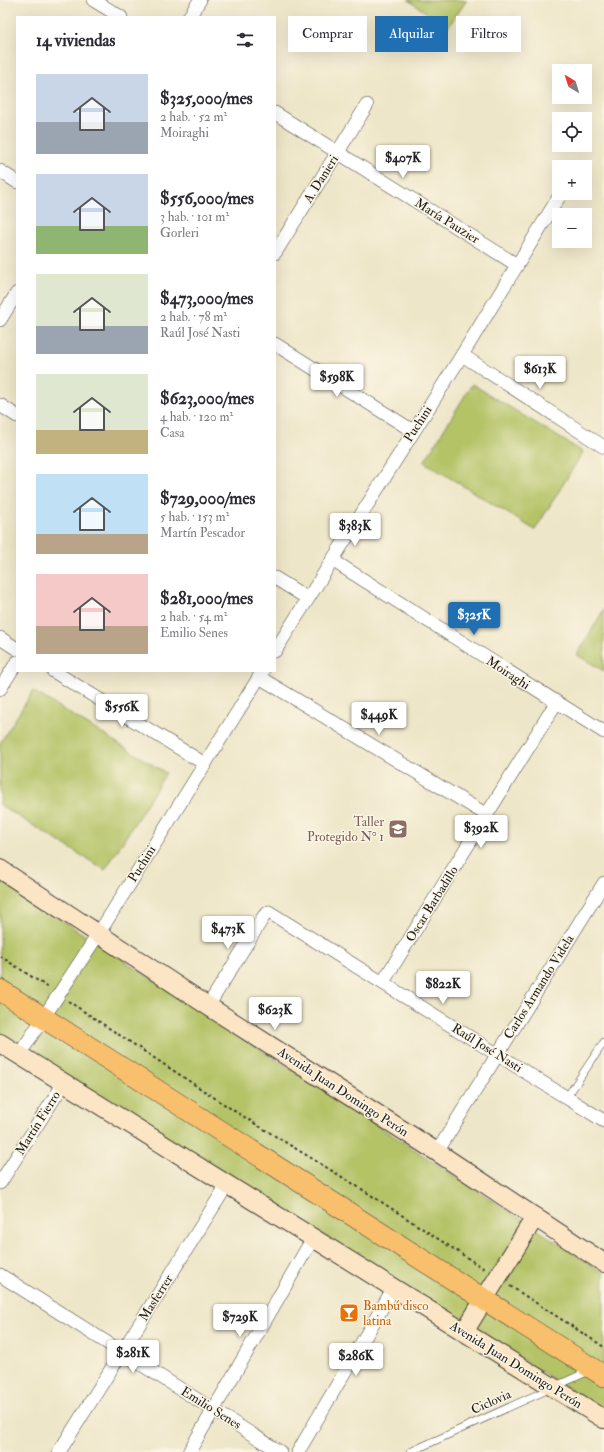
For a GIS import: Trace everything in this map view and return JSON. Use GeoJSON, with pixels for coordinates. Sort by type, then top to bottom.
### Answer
{"type":"FeatureCollection","features":[{"type":"Feature","properties":{"kind":"main road","name":"Avenida Juan Domingo Perón"},"geometry":{"type":"LineString","coordinates":[[0,869],[208,1006],[437,1152],[604,1263]]}},
{"type":"Feature","properties":{"kind":"main road"},"geometry":{"type":"LineString","coordinates":[[0,990],[43,1019],[484,1300],[600,1370]]}},
{"type":"Feature","properties":{"kind":"main road","name":"Avenida Juan Domingo Perón"},"geometry":{"type":"LineString","coordinates":[[0,1043],[604,1419]]}},
{"type":"Feature","properties":{"kind":"main road"},"geometry":{"type":"LineString","coordinates":[[464,1332],[535,1218]]}},
{"type":"Feature","properties":{"kind":"street"},"geometry":{"type":"LineString","coordinates":[[93,0],[120,16]]}},
{"type":"Feature","properties":{"kind":"street"},"geometry":{"type":"LineString","coordinates":[[190,16],[200,0]]}},
{"type":"Feature","properties":{"kind":"street","name":"A. Danieri"},"geometry":{"type":"LineString","coordinates":[[276,251],[367,105]]}},
{"type":"Feature","properties":{"kind":"street","name":"María Pauzier"},"geometry":{"type":"LineString","coordinates":[[276,114],[517,265]]}},
{"type":"Feature","properties":{"kind":"street"},"geometry":{"type":"LineString","coordinates":[[0,171],[16,181]]}},
{"type":"Feature","properties":{"kind":"street","name":"Puchini"},"geometry":{"type":"LineString","coordinates":[[276,649],[307,598],[462,356],[557,200]]}},
{"type":"Feature","properties":{"kind":"street"},"geometry":{"type":"LineString","coordinates":[[0,320],[16,295]]}},
{"type":"Feature","properties":{"kind":"street"},"geometry":{"type":"LineString","coordinates":[[276,345],[413,431]]}},
{"type":"Feature","properties":{"kind":"street"},"geometry":{"type":"LineString","coordinates":[[462,356],[604,446]]}},
{"type":"Feature","properties":{"kind":"street"},"geometry":{"type":"LineString","coordinates":[[0,405],[16,415]]}},
{"type":"Feature","properties":{"kind":"street","name":"Moiraghi"},"geometry":{"type":"LineString","coordinates":[[332,560],[604,732]]}},
{"type":"Feature","properties":{"kind":"street"},"geometry":{"type":"LineString","coordinates":[[276,579],[307,598]]}},
{"type":"Feature","properties":{"kind":"street"},"geometry":{"type":"LineString","coordinates":[[0,638],[16,648]]}},
{"type":"Feature","properties":{"kind":"street"},"geometry":{"type":"LineString","coordinates":[[0,689],[16,664]]}},
{"type":"Feature","properties":{"kind":"street"},"geometry":{"type":"LineString","coordinates":[[55,672],[204,764]]}},
{"type":"Feature","properties":{"kind":"street"},"geometry":{"type":"LineString","coordinates":[[261,674],[487,815]]}},
{"type":"Feature","properties":{"kind":"street","name":"Puchini"},"geometry":{"type":"LineString","coordinates":[[19,1055],[99,933],[261,674]]}},
{"type":"Feature","properties":{"kind":"street","name":"Oscar Barbadillo"},"geometry":{"type":"LineString","coordinates":[[383,982],[556,703]]}},
{"type":"Feature","properties":{"kind":"street","name":"Carlos Armando Videla"},"geometry":{"type":"LineString","coordinates":[[437,1152],[604,883]]}},
{"type":"Feature","properties":{"kind":"street","name":"Raúl José Nasti"},"geometry":{"type":"LineString","coordinates":[[208,1006],[264,916],[268,912],[383,982],[604,1121]]}},
{"type":"Feature","properties":{"kind":"street","name":"Martín Fierro"},"geometry":{"type":"LineString","coordinates":[[0,1183],[64,1083]]}},
{"type":"Feature","properties":{"kind":"street","name":"Masferrer"},"geometry":{"type":"LineString","coordinates":[[59,1452],[227,1184]]}},
{"type":"Feature","properties":{"kind":"street"},"geometry":{"type":"LineString","coordinates":[[189,1452],[215,1410],[223,1392],[313,1238]]}},
{"type":"Feature","properties":{"kind":"street","name":"Emilio Senes"},"geometry":{"type":"LineString","coordinates":[[0,1275],[280,1452]]}},
{"type":"Feature","properties":{"kind":"street"},"geometry":{"type":"LineString","coordinates":[[298,1452],[393,1288]]}},
{"type":"Feature","properties":{"kind":"lane"},"geometry":{"type":"LineString","coordinates":[[567,1097],[604,1042]]}},
{"type":"Feature","properties":{"kind":"lane","name":"Ciclovia"},"geometry":{"type":"LineString","coordinates":[[410,1452],[552,1388],[600,1370]]}},
{"type":"Feature","properties":{"kind":"path"},"geometry":{"type":"LineString","coordinates":[[0,956],[236,1112],[360,1188],[604,1347]]}},
{"type":"Feature","properties":{"kind":"green space"},"geometry":{"type":"Polygon","coordinates":[[[408,0],[467,0],[448,27],[448,16],[432,16],[408,0]]]}},
{"type":"Feature","properties":{"kind":"green space"},"geometry":{"type":"Polygon","coordinates":[[[472,384],[583,452],[535,530],[424,462],[472,384]]]}},
{"type":"Feature","properties":{"kind":"green space"},"geometry":{"type":"Polygon","coordinates":[[[604,609],[604,671],[577,655],[604,609]]]}},
{"type":"Feature","properties":{"kind":"green space"},"geometry":{"type":"Polygon","coordinates":[[[33,691],[166,773],[105,870],[0,805],[0,743],[33,691]]]}},
{"type":"Feature","properties":{"kind":"green space"},"geometry":{"type":"Polygon","coordinates":[[[0,880],[604,1273],[604,1411],[0,1033],[0,880]]]}},
{"type":"Feature","properties":{"kind":"place","name":"Taller Protegido N° 1"},"geometry":{"type":"Point","coordinates":[398,829]}},
{"type":"Feature","properties":{"kind":"place","name":"Bambú disco latina"},"geometry":{"type":"Point","coordinates":[349,1313]}}]}
